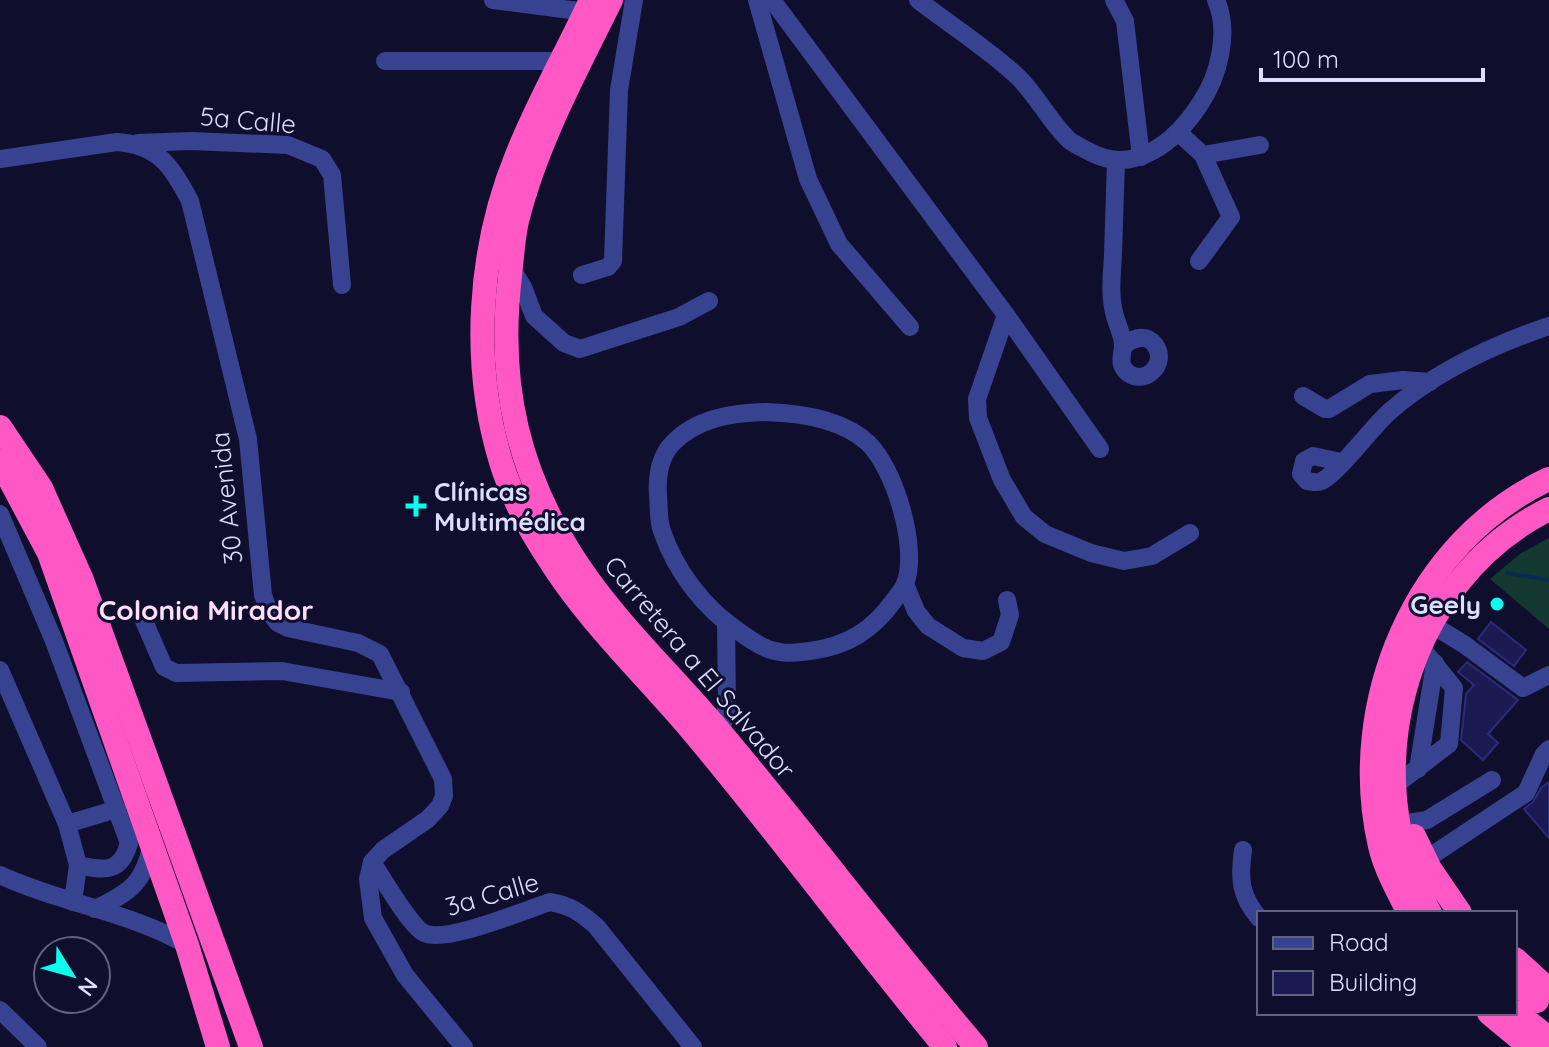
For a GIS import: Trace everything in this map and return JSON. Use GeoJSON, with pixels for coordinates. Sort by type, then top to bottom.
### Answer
{"type":"FeatureCollection","features":[{"type":"Feature","properties":{"kind":"highway","name":"Carretera a El Salvador"},"geometry":{"type":"LineString","coordinates":[[611,0],[516,155],[501,203],[491,249],[482,319],[486,399],[501,463],[519,509],[573,593],[705,746],[945,1047]]}},
{"type":"Feature","properties":{"kind":"highway","name":"Carretera a El Salvador"},"geometry":{"type":"LineString","coordinates":[[589,6],[517,222],[511,268],[517,303],[506,355],[509,395],[523,455],[549,517],[581,570],[721,732],[976,1047]]}},
{"type":"Feature","properties":{"kind":"highway"},"geometry":{"type":"LineString","coordinates":[[0,427],[41,488],[82,580],[251,1047]]}},
{"type":"Feature","properties":{"kind":"highway"},"geometry":{"type":"LineString","coordinates":[[0,461],[10,491],[49,553],[187,945],[218,1047]]}},
{"type":"Feature","properties":{"kind":"highway"},"geometry":{"type":"LineString","coordinates":[[1425,910],[1380,847],[1371,750],[1378,702],[1389,665],[1413,610],[1440,568],[1461,542],[1498,509],[1549,479]]}},
{"type":"Feature","properties":{"kind":"highway"},"geometry":{"type":"LineString","coordinates":[[1425,910],[1404,844],[1394,790],[1394,745],[1403,692],[1475,563],[1495,544],[1549,509]]}},
{"type":"Feature","properties":{"kind":"highway"},"geometry":{"type":"LineString","coordinates":[[1394,790],[1425,860],[1459,911]]}},
{"type":"Feature","properties":{"kind":"highway"},"geometry":{"type":"LineString","coordinates":[[1517,963],[1549,1038]]}},
{"type":"Feature","properties":{"kind":"highway"},"geometry":{"type":"LineString","coordinates":[[1517,983],[1534,1001]]}},
{"type":"Feature","properties":{"kind":"highway"},"geometry":{"type":"LineString","coordinates":[[1480,1015],[1491,1032],[1510,1047]]}},
{"type":"Feature","properties":{"kind":"highway"},"geometry":{"type":"LineString","coordinates":[[1491,1015],[1530,1047]]}},
{"type":"Feature","properties":{"kind":"street"},"geometry":{"type":"LineString","coordinates":[[493,0],[589,6]]}},
{"type":"Feature","properties":{"kind":"street"},"geometry":{"type":"LineString","coordinates":[[385,61],[569,65],[632,0]]}},
{"type":"Feature","properties":{"kind":"street"},"geometry":{"type":"LineString","coordinates":[[582,275],[608,267],[613,261],[619,90],[632,0]]}},
{"type":"Feature","properties":{"kind":"street"},"geometry":{"type":"LineString","coordinates":[[757,0],[808,179],[820,205],[839,244],[910,327]]}},
{"type":"Feature","properties":{"kind":"street"},"geometry":{"type":"LineString","coordinates":[[772,0],[1006,315],[1100,449]]}},
{"type":"Feature","properties":{"kind":"street"},"geometry":{"type":"LineString","coordinates":[[918,0],[1019,78],[1070,141],[1116,161],[1141,157],[1183,137],[1204,100],[1222,52],[1216,0]]}},
{"type":"Feature","properties":{"kind":"street"},"geometry":{"type":"LineString","coordinates":[[1114,0],[1125,21],[1141,157]]}},
{"type":"Feature","properties":{"kind":"street"},"geometry":{"type":"LineString","coordinates":[[1183,137],[1203,155],[1231,217],[1199,261]]}},
{"type":"Feature","properties":{"kind":"street"},"geometry":{"type":"LineString","coordinates":[[176,174],[191,141]]}},
{"type":"Feature","properties":{"kind":"street","name":"5a Calle"},"geometry":{"type":"LineString","coordinates":[[135,143],[191,141],[288,145],[322,159],[332,175],[342,285]]}},
{"type":"Feature","properties":{"kind":"street"},"geometry":{"type":"LineString","coordinates":[[0,159],[117,142],[135,143]]}},
{"type":"Feature","properties":{"kind":"street","name":"30 Avenida"},"geometry":{"type":"LineString","coordinates":[[135,143],[165,161],[176,174],[190,201],[248,439],[261,576],[269,612],[278,623],[288,628],[368,647],[380,654],[443,779],[444,796],[440,806],[428,819],[383,850],[372,862]]}},
{"type":"Feature","properties":{"kind":"street"},"geometry":{"type":"LineString","coordinates":[[1203,155],[1260,145]]}},
{"type":"Feature","properties":{"kind":"street"},"geometry":{"type":"LineString","coordinates":[[1116,161],[1111,303],[1123,346]]}},
{"type":"Feature","properties":{"kind":"street"},"geometry":{"type":"LineString","coordinates":[[517,303],[564,343],[580,349],[679,317],[709,301]]}},
{"type":"Feature","properties":{"kind":"street"},"geometry":{"type":"LineString","coordinates":[[1006,315],[977,399],[978,418],[1002,480],[1024,517],[1045,534],[1091,553],[1124,561],[1152,556],[1190,533]]}},
{"type":"Feature","properties":{"kind":"street"},"geometry":{"type":"LineString","coordinates":[[1341,462],[1388,413],[1430,382],[1474,357],[1549,326]]}},
{"type":"Feature","properties":{"kind":"street"},"geometry":{"type":"LineString","coordinates":[[1303,396],[1329,409],[1370,384],[1403,380],[1430,382]]}},
{"type":"Feature","properties":{"kind":"street"},"geometry":{"type":"LineString","coordinates":[[799,413],[832,424],[867,442],[894,483],[905,518],[908,563],[905,584],[883,616],[862,635],[835,646],[781,653],[761,646],[726,623],[680,569],[661,529],[657,480],[670,446],[687,432],[726,414],[799,413]]}},
{"type":"Feature","properties":{"kind":"street"},"geometry":{"type":"LineString","coordinates":[[0,514],[54,641],[129,843],[126,857],[115,866],[99,870],[78,865]]}},
{"type":"Feature","properties":{"kind":"street"},"geometry":{"type":"LineString","coordinates":[[905,584],[916,611],[928,626],[963,648],[983,651],[1001,642],[1010,615],[1007,600]]}},
{"type":"Feature","properties":{"kind":"street"},"geometry":{"type":"LineString","coordinates":[[144,621],[164,667],[176,673],[282,671],[401,692]]}},
{"type":"Feature","properties":{"kind":"street"},"geometry":{"type":"LineString","coordinates":[[721,732],[727,706],[726,623]]}},
{"type":"Feature","properties":{"kind":"street"},"geometry":{"type":"LineString","coordinates":[[1428,644],[1465,645],[1523,688],[1549,675]]}},
{"type":"Feature","properties":{"kind":"street"},"geometry":{"type":"LineString","coordinates":[[1418,769],[1428,644]]}},
{"type":"Feature","properties":{"kind":"street"},"geometry":{"type":"LineString","coordinates":[[1394,790],[1449,744],[1454,688],[1428,644]]}},
{"type":"Feature","properties":{"kind":"street"},"geometry":{"type":"LineString","coordinates":[[0,670],[67,824],[78,865],[73,902]]}},
{"type":"Feature","properties":{"kind":"street"},"geometry":{"type":"LineString","coordinates":[[1425,860],[1526,793],[1549,749]]}},
{"type":"Feature","properties":{"kind":"street"},"geometry":{"type":"LineString","coordinates":[[1408,823],[1427,820],[1492,780]]}},
{"type":"Feature","properties":{"kind":"street"},"geometry":{"type":"LineString","coordinates":[[67,824],[117,809]]}},
{"type":"Feature","properties":{"kind":"street"},"geometry":{"type":"LineString","coordinates":[[95,909],[120,897],[140,879],[152,843]]}},
{"type":"Feature","properties":{"kind":"street"},"geometry":{"type":"LineString","coordinates":[[1243,850],[1239,876],[1248,906],[1257,916]]}},
{"type":"Feature","properties":{"kind":"street"},"geometry":{"type":"LineString","coordinates":[[372,862],[368,879],[373,918],[405,975],[464,1047]]}},
{"type":"Feature","properties":{"kind":"street","name":"3a Calle"},"geometry":{"type":"LineString","coordinates":[[372,862],[409,918],[423,933],[445,936],[550,902],[566,904],[579,911],[596,926],[693,1047]]}},
{"type":"Feature","properties":{"kind":"street"},"geometry":{"type":"LineString","coordinates":[[0,875],[50,896],[160,929],[187,945]]}},
{"type":"Feature","properties":{"kind":"street"},"geometry":{"type":"LineString","coordinates":[[0,1010],[38,1047]]}},
{"type":"Feature","properties":{"kind":"green space"},"geometry":{"type":"Polygon","coordinates":[[[1549,538],[1549,629],[1490,579],[1521,553],[1549,538]]]}},
{"type":"Feature","properties":{"kind":"building"},"geometry":{"type":"Polygon","coordinates":[[[1491,622],[1526,650],[1514,666],[1478,639],[1491,622]]]}},
{"type":"Feature","properties":{"kind":"building"},"geometry":{"type":"Polygon","coordinates":[[[1467,662],[1518,700],[1488,734],[1498,743],[1483,760],[1461,740],[1466,694],[1474,685],[1458,672],[1467,662]]]}},
{"type":"Feature","properties":{"kind":"building"},"geometry":{"type":"Polygon","coordinates":[[[1549,782],[1549,838],[1524,809],[1549,782]]]}},
{"type":"Feature","properties":{"kind":"waterway"},"geometry":{"type":"LineString","coordinates":[[1507,573],[1549,580]]}},
{"type":"Feature","properties":{"kind":"place","name":"Clínicas Multimédica"},"geometry":{"type":"Point","coordinates":[416,506]}},
{"type":"Feature","properties":{"kind":"place","name":"Geely"},"geometry":{"type":"Point","coordinates":[1497,604]}},
{"type":"Feature","properties":{"kind":"district","name":"Colonia Mirador"},"geometry":{"type":"Point","coordinates":[206,609]}}]}
